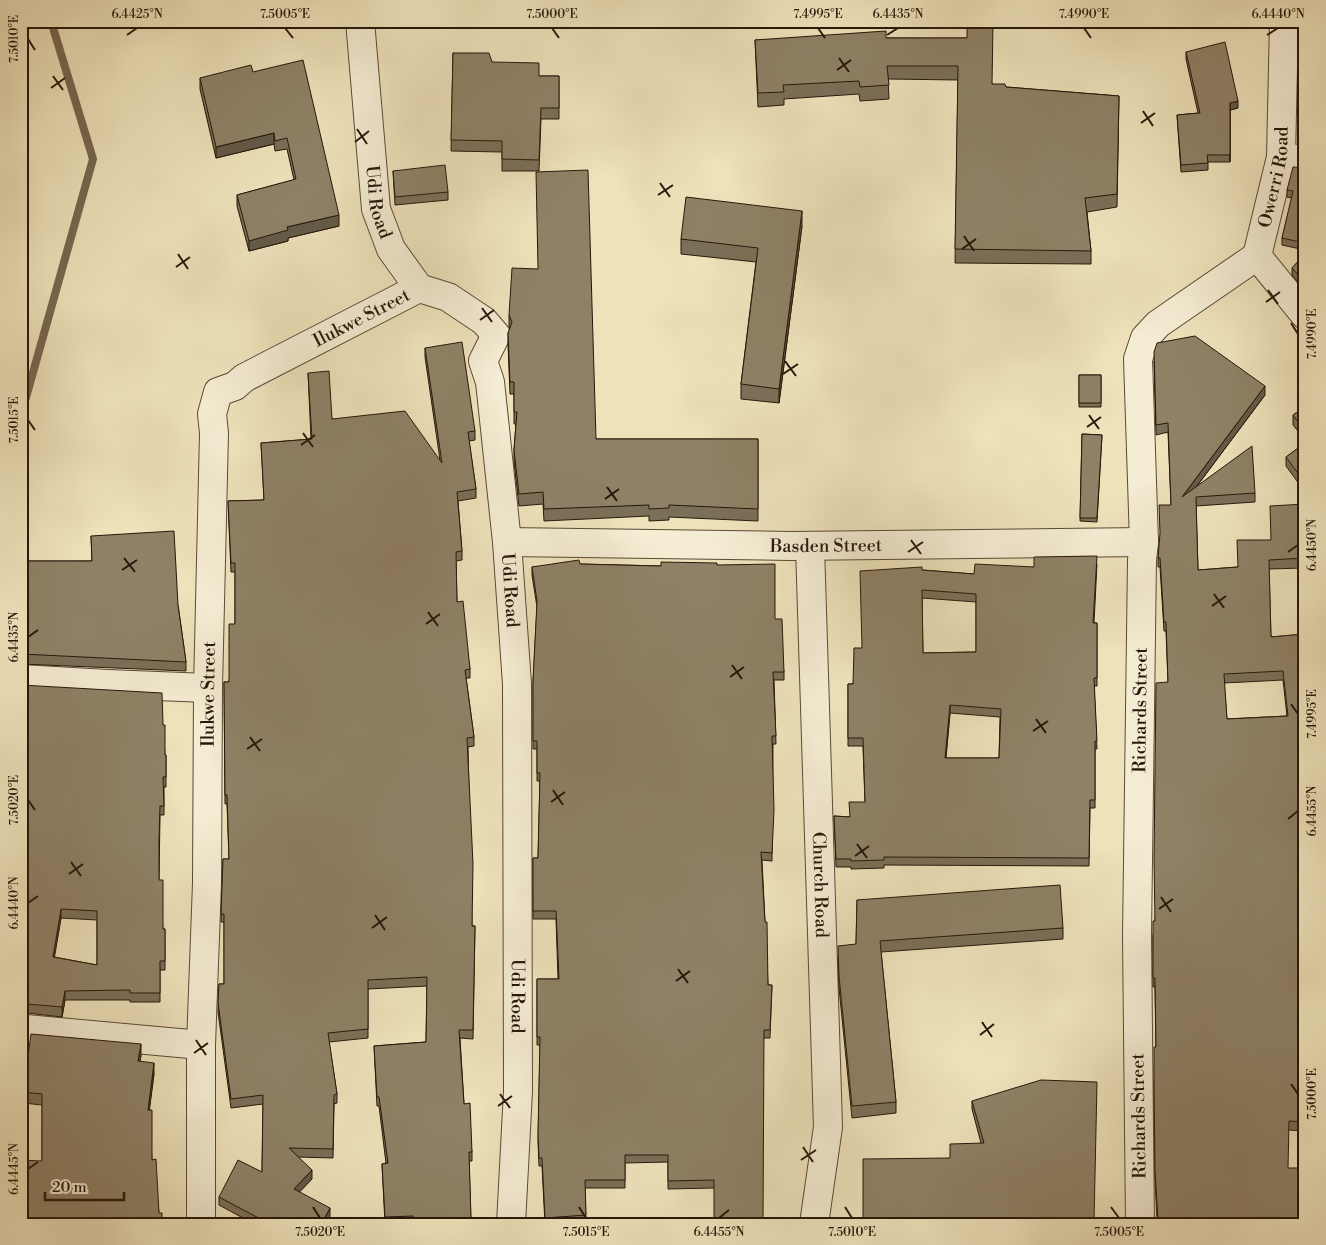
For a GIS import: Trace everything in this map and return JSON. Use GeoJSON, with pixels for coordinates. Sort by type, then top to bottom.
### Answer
{"type":"FeatureCollection","features":[{"type":"Feature","properties":{"kind":"street","name":"Udi Road"},"geometry":{"type":"LineString","coordinates":[[360,21],[376,208],[391,249],[419,288],[448,297],[484,321],[496,336],[482,361],[490,382],[507,542],[517,684],[518,1091],[511,1224]]}},
{"type":"Feature","properties":{"kind":"street","name":"Owerri Road"},"geometry":{"type":"LineString","coordinates":[[1257,256],[1293,158],[1284,21]]}},
{"type":"Feature","properties":{"kind":"street"},"geometry":{"type":"LineString","coordinates":[[1257,256],[1305,315]]}},
{"type":"Feature","properties":{"kind":"street","name":"Richards Street"},"geometry":{"type":"LineString","coordinates":[[1140,1224],[1137,936],[1142,560],[1144,542],[1138,359],[1145,338],[1158,324],[1257,256]]}},
{"type":"Feature","properties":{"kind":"street","name":"Ilukwe Street"},"geometry":{"type":"LineString","coordinates":[[202,1224],[201,1045],[206,883],[214,433],[212,414],[218,392],[235,386],[244,378],[419,288]]}},
{"type":"Feature","properties":{"kind":"street","name":"Basden Street"},"geometry":{"type":"LineString","coordinates":[[507,542],[810,546],[1144,542]]}},
{"type":"Feature","properties":{"kind":"street","name":"Church Road"},"geometry":{"type":"LineString","coordinates":[[810,546],[828,1127],[814,1224]]}},
{"type":"Feature","properties":{"kind":"street"},"geometry":{"type":"LineString","coordinates":[[21,679],[208,688]]}},
{"type":"Feature","properties":{"kind":"street"},"geometry":{"type":"LineString","coordinates":[[26,1029],[201,1045]]}},
{"type":"Feature","properties":{"kind":"building"},"geometry":{"type":"Polygon","coordinates":[[[967,22],[993,23],[992,84],[1005,84],[1006,87],[1119,96],[1117,194],[1085,198],[1091,251],[955,249],[958,66],[887,66],[889,85],[860,87],[859,81],[783,85],[784,92],[758,93],[755,40],[886,31],[886,38],[967,38],[967,22]]]}},
{"type":"Feature","properties":{"kind":"building"},"geometry":{"type":"Polygon","coordinates":[[[1305,34],[1304,137],[1304,92],[1300,92],[1299,35],[1305,34]]]}},
{"type":"Feature","properties":{"kind":"building"},"geometry":{"type":"Polygon","coordinates":[[[1225,42],[1238,101],[1230,103],[1230,155],[1207,155],[1208,163],[1181,165],[1177,115],[1200,113],[1186,52],[1225,42]]]}},
{"type":"Feature","properties":{"kind":"building"},"geometry":{"type":"Polygon","coordinates":[[[453,53],[489,53],[492,62],[539,63],[539,76],[559,76],[559,108],[541,108],[539,160],[502,159],[502,141],[451,140],[453,53]]]}},
{"type":"Feature","properties":{"kind":"building"},"geometry":{"type":"Polygon","coordinates":[[[303,60],[339,215],[287,227],[288,230],[249,241],[237,195],[296,179],[287,138],[275,141],[274,133],[216,147],[200,78],[251,65],[253,72],[303,60]]]}},
{"type":"Feature","properties":{"kind":"building"},"geometry":{"type":"Polygon","coordinates":[[[445,165],[448,192],[395,197],[393,171],[445,165]]]}},
{"type":"Feature","properties":{"kind":"building"},"geometry":{"type":"Polygon","coordinates":[[[1293,167],[1305,168],[1305,243],[1282,238],[1293,191],[1287,190],[1293,167]]]}},
{"type":"Feature","properties":{"kind":"building"},"geometry":{"type":"Polygon","coordinates":[[[588,170],[596,439],[758,439],[758,509],[669,505],[669,508],[649,509],[649,505],[544,509],[543,492],[519,494],[514,450],[517,412],[514,412],[514,382],[510,382],[508,333],[512,322],[509,315],[512,268],[538,269],[536,172],[588,170]]]}},
{"type":"Feature","properties":{"kind":"building"},"geometry":{"type":"Polygon","coordinates":[[[686,197],[802,211],[779,389],[741,384],[758,248],[681,239],[686,197]]]}},
{"type":"Feature","properties":{"kind":"building"},"geometry":{"type":"Polygon","coordinates":[[[1305,254],[1305,283],[1292,268],[1305,254]]]}},
{"type":"Feature","properties":{"kind":"building"},"geometry":{"type":"Polygon","coordinates":[[[1195,336],[1265,386],[1182,497],[1252,446],[1255,493],[1196,497],[1198,570],[1238,567],[1237,540],[1271,540],[1270,506],[1305,504],[1305,558],[1269,560],[1271,637],[1305,634],[1305,1122],[1289,1121],[1288,1168],[1305,1168],[1305,1224],[1152,1224],[1154,1220],[1158,1220],[1155,1171],[1155,978],[1153,978],[1156,683],[1168,682],[1166,622],[1164,622],[1160,558],[1158,558],[1160,533],[1159,505],[1171,505],[1168,423],[1156,425],[1154,352],[1157,343],[1195,336]],[[1283,671],[1224,674],[1227,719],[1288,716],[1283,671]]]}},
{"type":"Feature","properties":{"kind":"building"},"geometry":{"type":"Polygon","coordinates":[[[462,342],[475,431],[468,432],[476,489],[457,492],[462,551],[456,552],[457,602],[463,601],[470,669],[465,670],[474,737],[467,738],[473,864],[472,926],[475,926],[473,1030],[459,1030],[464,1104],[470,1103],[472,1152],[469,1152],[471,1218],[414,1220],[413,1216],[385,1217],[382,1164],[388,1163],[379,1097],[377,1097],[374,1046],[426,1042],[427,977],[368,980],[368,1029],[328,1033],[337,1094],[334,1095],[333,1149],[289,1148],[312,1170],[294,1189],[330,1208],[322,1223],[270,1224],[219,1197],[238,1160],[262,1172],[263,1095],[231,1099],[218,1003],[219,984],[224,984],[224,914],[221,914],[223,859],[229,859],[227,795],[225,795],[224,682],[229,682],[229,624],[235,624],[235,563],[231,563],[228,501],[264,500],[261,443],[312,439],[308,373],[329,371],[332,419],[405,411],[442,463],[425,348],[462,342]]]}},
{"type":"Feature","properties":{"kind":"building"},"geometry":{"type":"Polygon","coordinates":[[[1079,375],[1101,375],[1101,403],[1079,403],[1079,375]]]}},
{"type":"Feature","properties":{"kind":"building"},"geometry":{"type":"Polygon","coordinates":[[[1305,407],[1305,431],[1293,415],[1305,407]]]}},
{"type":"Feature","properties":{"kind":"building"},"geometry":{"type":"Polygon","coordinates":[[[1082,434],[1102,435],[1097,518],[1080,518],[1082,434]]]}},
{"type":"Feature","properties":{"kind":"building"},"geometry":{"type":"Polygon","coordinates":[[[1305,443],[1305,483],[1286,457],[1305,443]]]}},
{"type":"Feature","properties":{"kind":"building"},"geometry":{"type":"Polygon","coordinates":[[[174,531],[178,605],[186,662],[21,654],[21,561],[92,561],[91,536],[174,531]]]}},
{"type":"Feature","properties":{"kind":"building"},"geometry":{"type":"Polygon","coordinates":[[[1097,556],[1093,623],[1097,623],[1097,678],[1094,678],[1097,741],[1095,741],[1095,800],[1090,800],[1089,858],[884,857],[884,860],[851,861],[851,859],[836,859],[834,816],[850,817],[849,802],[865,802],[863,738],[848,738],[848,684],[853,684],[854,648],[862,648],[860,571],[922,567],[922,570],[974,574],[975,564],[1034,567],[1034,557],[1097,556]],[[922,590],[923,653],[976,652],[976,594],[922,590]],[[950,705],[945,758],[999,758],[1001,709],[950,705]]]}},
{"type":"Feature","properties":{"kind":"building"},"geometry":{"type":"Polygon","coordinates":[[[579,560],[580,564],[661,566],[661,562],[717,563],[717,565],[775,564],[775,619],[782,619],[784,672],[773,672],[776,736],[772,736],[774,810],[772,853],[761,852],[765,922],[767,922],[768,985],[772,985],[770,1030],[764,1030],[763,1224],[714,1224],[714,1180],[668,1181],[668,1155],[625,1155],[625,1180],[585,1180],[586,1215],[545,1218],[542,1158],[539,1158],[538,1134],[540,1037],[537,1037],[537,979],[559,979],[556,911],[533,911],[533,858],[538,858],[540,773],[537,773],[537,741],[533,741],[533,682],[537,601],[532,567],[579,560]]]}},
{"type":"Feature","properties":{"kind":"building"},"geometry":{"type":"Polygon","coordinates":[[[21,685],[162,693],[166,777],[163,777],[164,806],[160,806],[159,880],[163,880],[165,961],[160,961],[160,993],[130,993],[130,990],[65,991],[62,1007],[21,1005],[21,685]],[[61,909],[53,957],[97,965],[97,911],[61,909]]]}},
{"type":"Feature","properties":{"kind":"building"},"geometry":{"type":"Polygon","coordinates":[[[1060,885],[1063,928],[880,941],[896,1102],[852,1106],[839,976],[838,946],[856,944],[857,900],[1060,885]]]}},
{"type":"Feature","properties":{"kind":"building"},"geometry":{"type":"Polygon","coordinates":[[[31,1034],[141,1044],[138,1061],[154,1063],[148,1110],[152,1110],[152,1160],[156,1159],[159,1213],[162,1213],[162,1224],[21,1224],[21,1160],[42,1161],[42,1094],[23,1092],[31,1034]]]}},
{"type":"Feature","properties":{"kind":"building"},"geometry":{"type":"Polygon","coordinates":[[[1041,1080],[1097,1082],[1094,1222],[1098,1222],[1098,1224],[826,1224],[828,1221],[863,1218],[863,1159],[950,1158],[950,1144],[984,1143],[972,1101],[1041,1080]]]}},
{"type":"Feature","properties":{"kind":"waterway"},"geometry":{"type":"LineString","coordinates":[[21,403],[25,401],[93,159],[51,21]]}}]}
